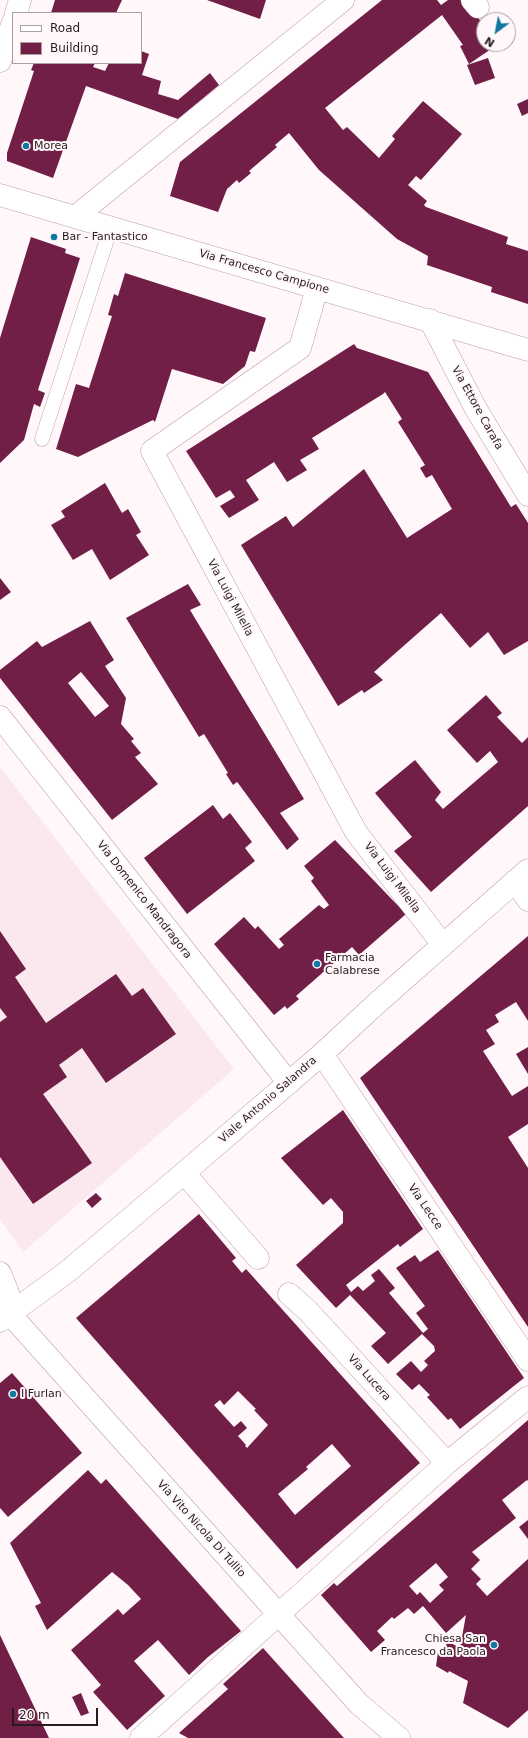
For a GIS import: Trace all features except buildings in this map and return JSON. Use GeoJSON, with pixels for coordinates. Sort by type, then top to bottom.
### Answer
{"type":"FeatureCollection","features":[{"type":"Feature","properties":{"kind":"street"},"geometry":{"type":"LineString","coordinates":[[16,12],[20,0]]}},
{"type":"Feature","properties":{"kind":"street"},"geometry":{"type":"LineString","coordinates":[[75,217],[343,0]]}},
{"type":"Feature","properties":{"kind":"street"},"geometry":{"type":"LineString","coordinates":[[0,61],[12,25]]}},
{"type":"Feature","properties":{"kind":"street","name":"Via Francesco Campione"},"geometry":{"type":"LineString","coordinates":[[0,195],[528,350]]}},
{"type":"Feature","properties":{"kind":"street","name":"Via Luigi Milella"},"geometry":{"type":"LineString","coordinates":[[317,288],[300,348],[152,451],[352,825],[443,946]]}},
{"type":"Feature","properties":{"kind":"street","name":"Via Ettore Carafa"},"geometry":{"type":"LineString","coordinates":[[430,320],[476,409],[528,495]]}},
{"type":"Feature","properties":{"kind":"street","name":"Via Domenico Mandragora"},"geometry":{"type":"LineString","coordinates":[[0,717],[289,1082]]}},
{"type":"Feature","properties":{"kind":"street"},"geometry":{"type":"LineString","coordinates":[[522,875],[528,900]]}},
{"type":"Feature","properties":{"kind":"street","name":"Viale Antonio Salandra"},"geometry":{"type":"LineString","coordinates":[[3,1317],[68,1272],[184,1174],[322,1054],[376,1004],[522,875]]}},
{"type":"Feature","properties":{"kind":"street","name":"Via Lecce"},"geometry":{"type":"LineString","coordinates":[[322,1054],[528,1360]]}},
{"type":"Feature","properties":{"kind":"street"},"geometry":{"type":"LineString","coordinates":[[184,1174],[258,1258]]}},
{"type":"Feature","properties":{"kind":"street"},"geometry":{"type":"LineString","coordinates":[[0,1273],[8,1293],[3,1317]]}},
{"type":"Feature","properties":{"kind":"street","name":"Via Lucera"},"geometry":{"type":"LineString","coordinates":[[289,1294],[308,1311],[447,1463]]}},
{"type":"Feature","properties":{"kind":"street","name":"Via Vito Nicola Di Tullio"},"geometry":{"type":"LineString","coordinates":[[3,1317],[359,1704],[399,1738]]}},
{"type":"Feature","properties":{"kind":"street"},"geometry":{"type":"LineString","coordinates":[[141,1738],[447,1463],[528,1397]]}},
{"type":"Feature","properties":{"kind":"lane"},"geometry":{"type":"LineString","coordinates":[[42,439],[111,227]]}},
{"type":"Feature","properties":{"kind":"shaded area"},"geometry":{"type":"Polygon","coordinates":[[[0,767],[234,1069],[23,1252],[0,1219],[0,767]]]}},
{"type":"Feature","properties":{"kind":"place","name":"Morea"},"geometry":{"type":"Point","coordinates":[26,146]}},
{"type":"Feature","properties":{"kind":"place","name":"Bar - Fantastico"},"geometry":{"type":"Point","coordinates":[54,237]}},
{"type":"Feature","properties":{"kind":"place","name":"Farmacia Calabrese"},"geometry":{"type":"Point","coordinates":[317,964]}},
{"type":"Feature","properties":{"kind":"place","name":"I Furlan"},"geometry":{"type":"Point","coordinates":[13,1394]}},
{"type":"Feature","properties":{"kind":"place","name":"Chiesa San Francesco da Paola"},"geometry":{"type":"Point","coordinates":[494,1645]}}]}
